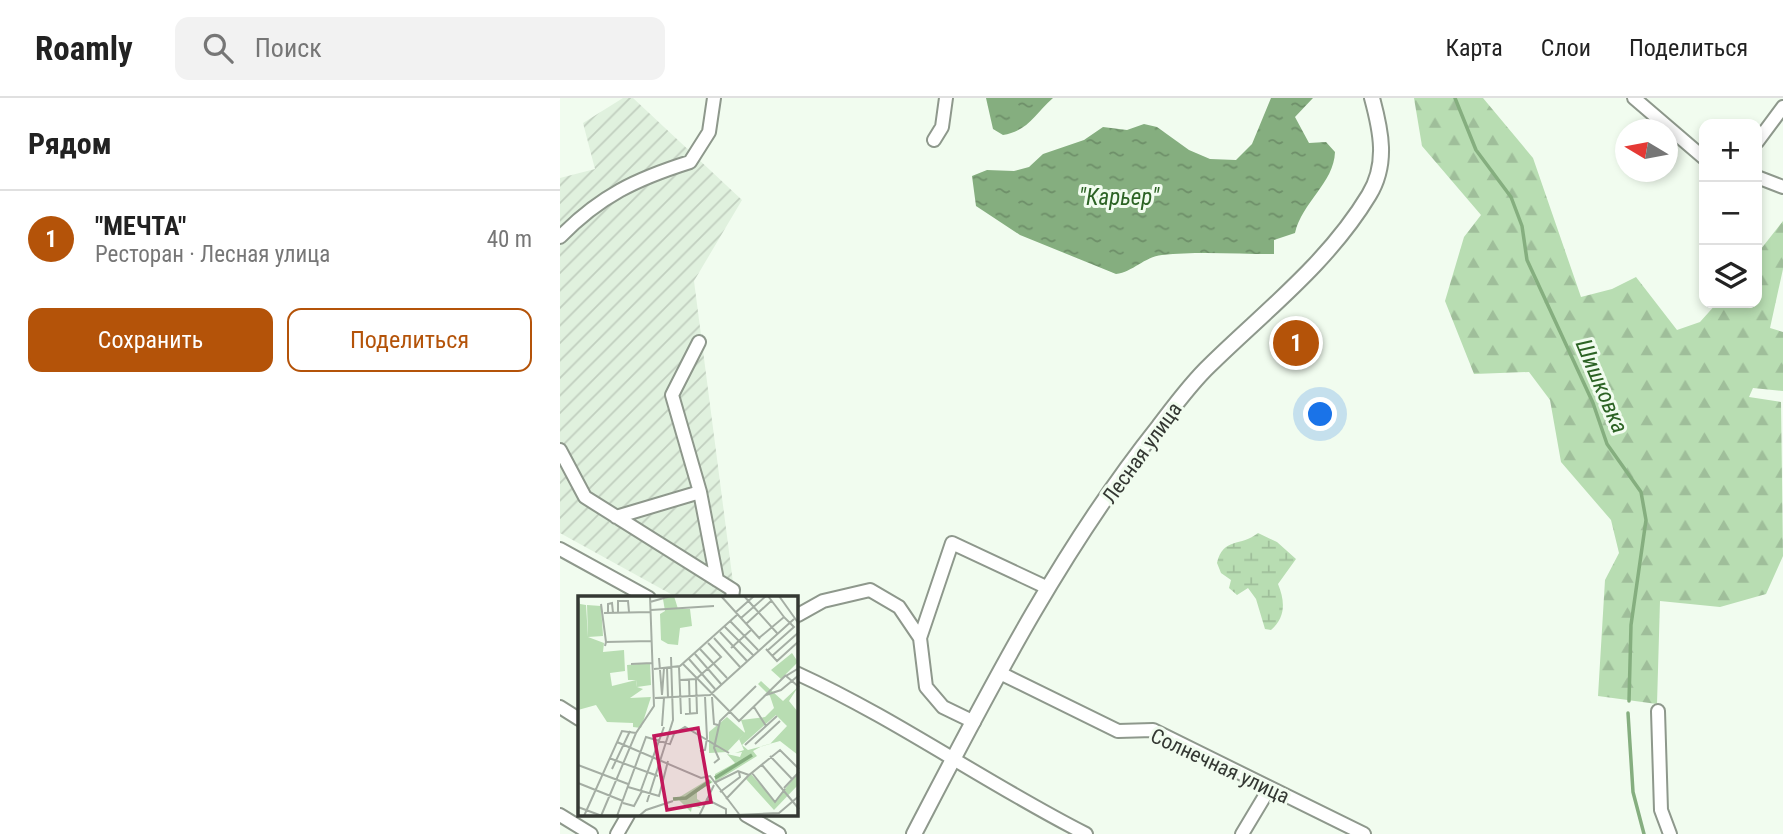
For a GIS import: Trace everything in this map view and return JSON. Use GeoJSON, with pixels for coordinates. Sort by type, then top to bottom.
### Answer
{"type":"FeatureCollection","features":[{"type":"Feature","properties":{"kind":"street"},"geometry":{"type":"LineString","coordinates":[[560,237],[589,208],[648,175],[691,162],[709,132],[714,98]]}},
{"type":"Feature","properties":{"kind":"street"},"geometry":{"type":"LineString","coordinates":[[934,140],[943,127],[946,98]]}},
{"type":"Feature","properties":{"kind":"street","name":"Лесная улица"},"geometry":{"type":"LineString","coordinates":[[914,834],[999,673],[1048,588],[1157,428],[1207,368],[1295,287],[1370,194],[1380,169],[1382,144],[1372,98]]}},
{"type":"Feature","properties":{"kind":"street"},"geometry":{"type":"LineString","coordinates":[[1634,98],[1699,154]]}},
{"type":"Feature","properties":{"kind":"street"},"geometry":{"type":"LineString","coordinates":[[1762,135],[1783,107]]}},
{"type":"Feature","properties":{"kind":"street"},"geometry":{"type":"LineString","coordinates":[[1762,179],[1783,187]]}},
{"type":"Feature","properties":{"kind":"street"},"geometry":{"type":"LineString","coordinates":[[699,342],[672,395],[700,492],[718,580]]}},
{"type":"Feature","properties":{"kind":"street"},"geometry":{"type":"LineString","coordinates":[[560,450],[585,497],[733,590],[732,596]]}},
{"type":"Feature","properties":{"kind":"street"},"geometry":{"type":"LineString","coordinates":[[616,517],[700,492]]}},
{"type":"Feature","properties":{"kind":"street"},"geometry":{"type":"LineString","coordinates":[[974,722],[943,706],[926,687],[920,638],[952,543],[1048,588]]}},
{"type":"Feature","properties":{"kind":"street"},"geometry":{"type":"LineString","coordinates":[[560,549],[645,596]]}},
{"type":"Feature","properties":{"kind":"street"},"geometry":{"type":"LineString","coordinates":[[798,614],[823,601],[870,590],[900,607],[920,638]]}},
{"type":"Feature","properties":{"kind":"street","name":"Солнечная улица"},"geometry":{"type":"LineString","coordinates":[[999,673],[1118,731],[1153,730],[1364,834]]}},
{"type":"Feature","properties":{"kind":"street"},"geometry":{"type":"LineString","coordinates":[[798,674],[844,694],[952,761],[1086,834]]}},
{"type":"Feature","properties":{"kind":"street"},"geometry":{"type":"LineString","coordinates":[[560,707],[578,718]]}},
{"type":"Feature","properties":{"kind":"street"},"geometry":{"type":"LineString","coordinates":[[1658,711],[1661,810],[1670,834]]}},
{"type":"Feature","properties":{"kind":"street"},"geometry":{"type":"LineString","coordinates":[[1242,834],[1269,789]]}},
{"type":"Feature","properties":{"kind":"street"},"geometry":{"type":"LineString","coordinates":[[560,815],[591,834]]}},
{"type":"Feature","properties":{"kind":"street"},"geometry":{"type":"LineString","coordinates":[[617,834],[627,816]]}},
{"type":"Feature","properties":{"kind":"street"},"geometry":{"type":"LineString","coordinates":[[748,816],[779,834]]}},
{"type":"Feature","properties":{"kind":"shaded area"},"geometry":{"type":"Polygon","coordinates":[[[623,98],[633,98],[742,200],[694,281],[735,596],[674,596],[560,533],[560,178],[595,169],[583,123],[623,98]]]}},
{"type":"Feature","properties":{"kind":"green space"},"geometry":{"type":"Polygon","coordinates":[[[1414,98],[1483,98],[1533,158],[1581,297],[1612,289],[1636,277],[1677,330],[1700,322],[1713,308],[1762,308],[1762,248],[1783,221],[1783,269],[1770,328],[1783,332],[1783,391],[1753,388],[1749,397],[1781,402],[1783,556],[1766,594],[1720,607],[1660,601],[1657,704],[1598,696],[1605,580],[1619,553],[1611,520],[1561,462],[1550,400],[1529,372],[1474,374],[1445,301],[1464,237],[1481,215],[1422,146],[1414,98]]]}},
{"type":"Feature","properties":{"kind":"green space"},"geometry":{"type":"Polygon","coordinates":[[[1258,533],[1277,542],[1296,559],[1278,584],[1283,608],[1279,620],[1271,630],[1265,629],[1256,599],[1248,588],[1237,595],[1229,588],[1231,580],[1221,573],[1217,563],[1228,546],[1258,533]]]}},
{"type":"Feature","properties":{"kind":"water"},"geometry":{"type":"Polygon","coordinates":[[[986,98],[1053,98],[1025,126],[1003,135],[993,129],[986,98]]]}},
{"type":"Feature","properties":{"kind":"water","name":"\"Карьер\""},"geometry":{"type":"Polygon","coordinates":[[[1271,98],[1313,98],[1295,117],[1309,143],[1326,142],[1335,152],[1329,173],[1304,212],[1295,233],[1274,240],[1274,254],[1162,255],[1116,274],[1020,235],[976,206],[972,176],[987,170],[1014,171],[1029,167],[1043,154],[1084,140],[1103,127],[1127,130],[1144,124],[1157,127],[1189,150],[1210,159],[1236,160],[1252,144],[1271,98]]]}},
{"type":"Feature","properties":{"kind":"waterway","name":"Шишковка"},"geometry":{"type":"LineString","coordinates":[[1455,98],[1476,150],[1511,197],[1522,226],[1527,260],[1593,403],[1607,444],[1641,492],[1646,520],[1631,625],[1629,701]]}},
{"type":"Feature","properties":{"kind":"waterway","name":"Шишковка"},"geometry":{"type":"LineString","coordinates":[[1628,713],[1633,792],[1644,834]]}},
{"type":"Feature","properties":{"kind":"place","name":"\"МЕЧТА\""},"geometry":{"type":"Point","coordinates":[1296,343]}}]}
